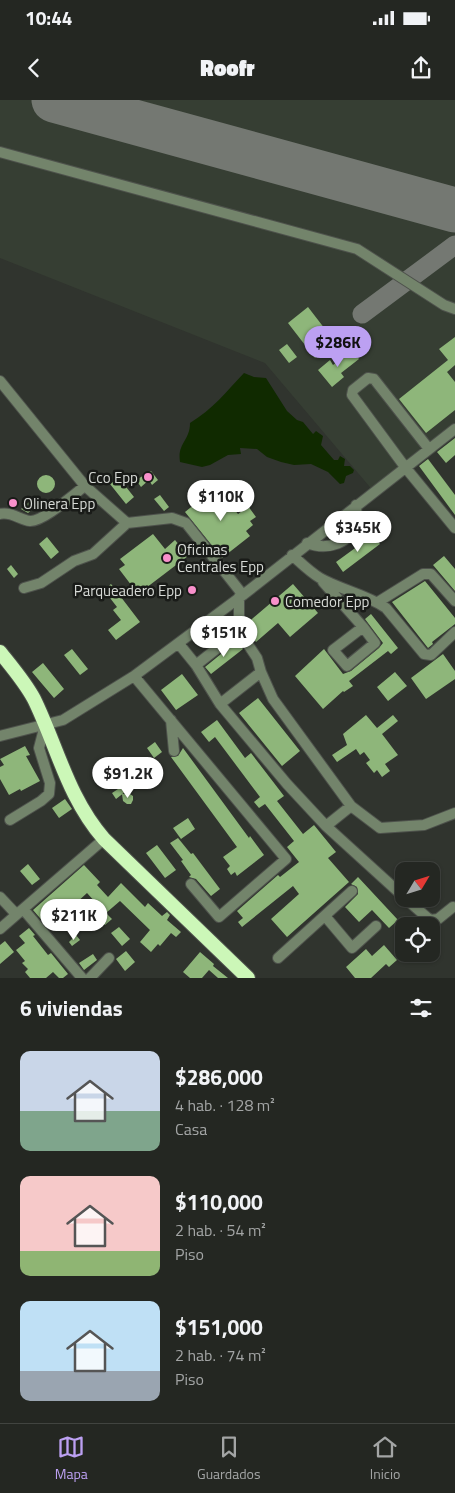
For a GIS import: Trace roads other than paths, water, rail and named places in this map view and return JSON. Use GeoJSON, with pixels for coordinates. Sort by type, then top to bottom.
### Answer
{"type":"FeatureCollection","features":[{"type":"Feature","properties":{"kind":"highway"},"geometry":{"type":"LineString","coordinates":[[0,652],[33,697],[65,775],[81,809],[90,823],[104,839],[248,978]]}},
{"type":"Feature","properties":{"kind":"street"},"geometry":{"type":"LineString","coordinates":[[0,152],[357,249],[444,305],[455,309]]}},
{"type":"Feature","properties":{"kind":"street"},"geometry":{"type":"LineString","coordinates":[[429,449],[374,379],[368,378],[353,390],[352,395],[405,467],[454,528]]}},
{"type":"Feature","properties":{"kind":"street"},"geometry":{"type":"LineString","coordinates":[[0,381],[85,486],[128,523]]}},
{"type":"Feature","properties":{"kind":"street"},"geometry":{"type":"LineString","coordinates":[[0,736],[62,720],[134,676],[179,644],[356,504],[455,429]]}},
{"type":"Feature","properties":{"kind":"street"},"geometry":{"type":"LineString","coordinates":[[0,514],[10,514],[28,521],[38,520],[85,486]]}},
{"type":"Feature","properties":{"kind":"street"},"geometry":{"type":"LineString","coordinates":[[307,543],[322,547],[333,546],[343,541],[352,532],[357,521],[356,504]]}},
{"type":"Feature","properties":{"kind":"street"},"geometry":{"type":"LineString","coordinates":[[24,588],[41,583],[74,561],[93,554],[128,523],[172,518],[186,523],[241,596],[239,631],[257,658],[273,699],[351,806],[380,828],[424,825],[455,813]]}},
{"type":"Feature","properties":{"kind":"street"},"geometry":{"type":"LineString","coordinates":[[292,555],[319,578],[363,627]]}},
{"type":"Feature","properties":{"kind":"street"},"geometry":{"type":"LineString","coordinates":[[378,602],[422,574],[431,574],[455,601]]}},
{"type":"Feature","properties":{"kind":"street"},"geometry":{"type":"LineString","coordinates":[[319,578],[342,589],[378,602],[392,614],[424,654],[431,655],[455,632]]}},
{"type":"Feature","properties":{"kind":"street"},"geometry":{"type":"LineString","coordinates":[[196,665],[239,631]]}},
{"type":"Feature","properties":{"kind":"street"},"geometry":{"type":"LineString","coordinates":[[179,644],[196,665],[220,704],[287,784],[326,826],[395,889]]}},
{"type":"Feature","properties":{"kind":"street"},"geometry":{"type":"LineString","coordinates":[[220,704],[261,672]]}},
{"type":"Feature","properties":{"kind":"street"},"geometry":{"type":"LineString","coordinates":[[134,676],[286,859],[219,917],[191,884]]}},
{"type":"Feature","properties":{"kind":"street"},"geometry":{"type":"LineString","coordinates":[[171,719],[174,751]]}},
{"type":"Feature","properties":{"kind":"street"},"geometry":{"type":"LineString","coordinates":[[10,820],[50,794],[50,783],[39,748],[45,725]]}},
{"type":"Feature","properties":{"kind":"street"},"geometry":{"type":"LineString","coordinates":[[326,826],[351,806]]}},
{"type":"Feature","properties":{"kind":"street"},"geometry":{"type":"LineString","coordinates":[[0,929],[104,839]]}},
{"type":"Feature","properties":{"kind":"street"},"geometry":{"type":"LineString","coordinates":[[278,958],[352,891]]}},
{"type":"Feature","properties":{"kind":"street"},"geometry":{"type":"LineString","coordinates":[[0,897],[19,912],[82,978]]}},
{"type":"Feature","properties":{"kind":"street"},"geometry":{"type":"LineString","coordinates":[[416,908],[430,920],[438,918],[453,907]]}},
{"type":"Feature","properties":{"kind":"street"},"geometry":{"type":"LineString","coordinates":[[325,916],[352,948],[376,926]]}},
{"type":"Feature","properties":{"kind":"street"},"geometry":{"type":"LineString","coordinates":[[90,978],[109,958]]}},
{"type":"Feature","properties":{"kind":"place","name":"Cco Epp"},"geometry":{"type":"Point","coordinates":[148,477]}},
{"type":"Feature","properties":{"kind":"place","name":"Olinera Epp"},"geometry":{"type":"Point","coordinates":[13,503]}},
{"type":"Feature","properties":{"kind":"place","name":"Oficinas Centrales Epp"},"geometry":{"type":"Point","coordinates":[167,558]}},
{"type":"Feature","properties":{"kind":"place","name":"Parqueadero Epp"},"geometry":{"type":"Point","coordinates":[192,590]}},
{"type":"Feature","properties":{"kind":"place","name":"Comedor Epp"},"geometry":{"type":"Point","coordinates":[275,601]}}]}
